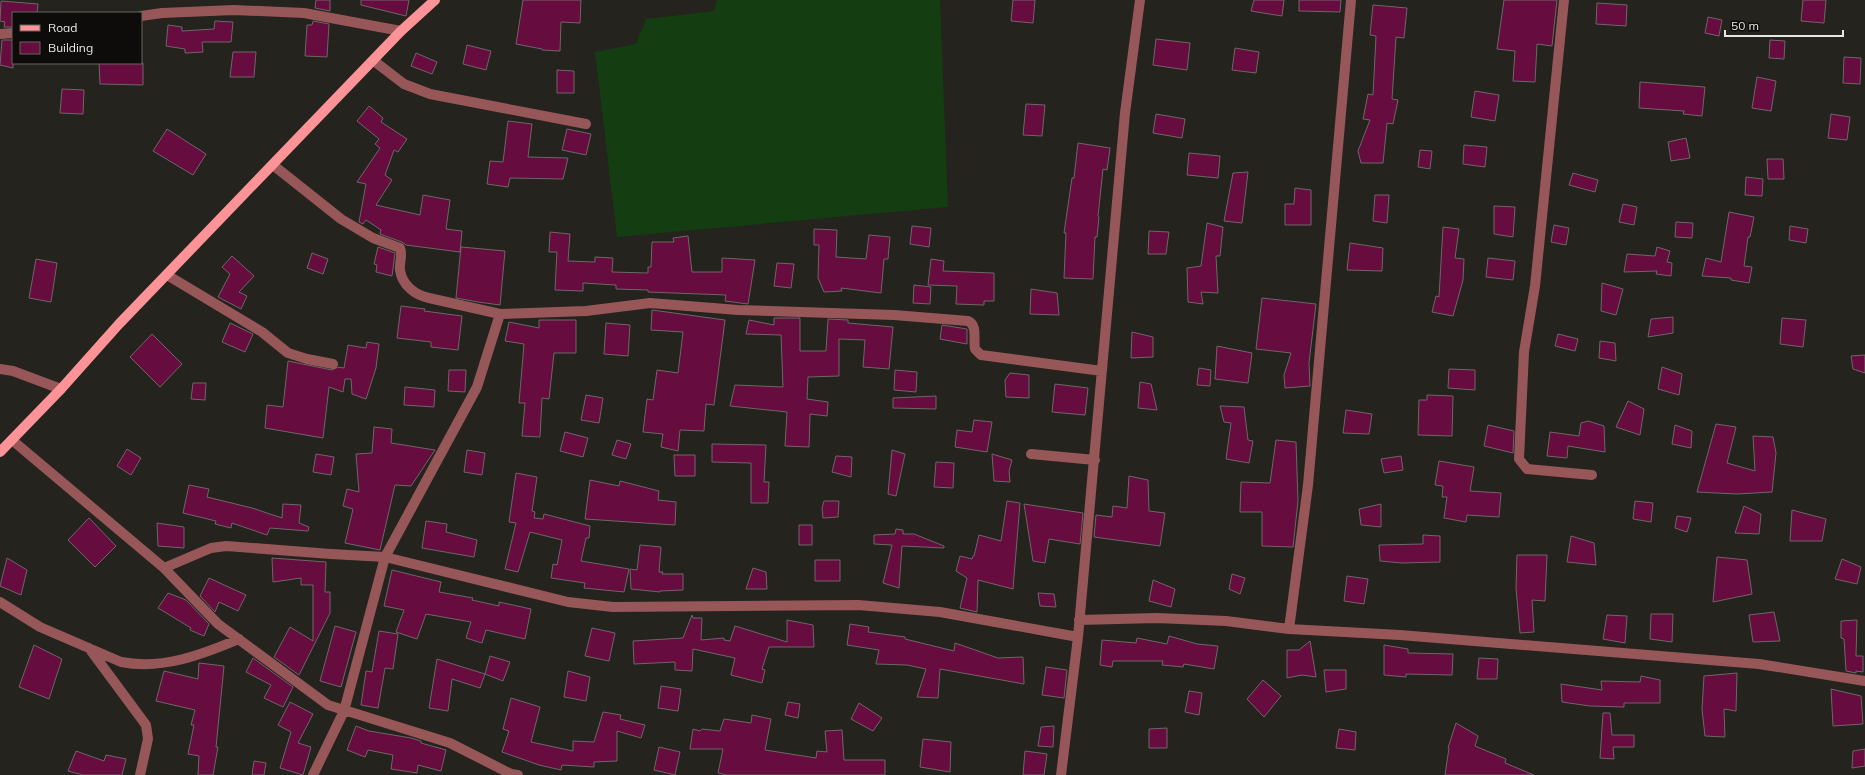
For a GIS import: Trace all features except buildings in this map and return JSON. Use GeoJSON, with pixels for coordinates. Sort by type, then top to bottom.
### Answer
{"type":"FeatureCollection","features":[{"type":"Feature","properties":{"kind":"main road"},"geometry":{"type":"LineString","coordinates":[[0,452],[61,389],[119,324],[374,61],[401,31],[435,0]]}},
{"type":"Feature","properties":{"kind":"street"},"geometry":{"type":"LineString","coordinates":[[1061,775],[1078,637],[1125,112],[1140,0]]}},
{"type":"Feature","properties":{"kind":"street"},"geometry":{"type":"LineString","coordinates":[[1289,629],[1308,485],[1351,0]]}},
{"type":"Feature","properties":{"kind":"street"},"geometry":{"type":"LineString","coordinates":[[1564,0],[1535,286],[1524,352],[1519,459],[1527,469],[1592,475]]}},
{"type":"Feature","properties":{"kind":"street"},"geometry":{"type":"LineString","coordinates":[[142,16],[162,13],[234,10],[304,13],[401,31]]}},
{"type":"Feature","properties":{"kind":"street"},"geometry":{"type":"LineString","coordinates":[[0,34],[12,33]]}},
{"type":"Feature","properties":{"kind":"street"},"geometry":{"type":"LineString","coordinates":[[374,61],[404,84],[430,94],[586,124]]}},
{"type":"Feature","properties":{"kind":"street"},"geometry":{"type":"LineString","coordinates":[[273,165],[341,219],[373,238],[400,248],[400,270],[402,278],[407,285],[420,296],[500,314],[586,311],[650,303],[738,310],[894,315],[962,320],[972,322],[974,326],[975,349],[981,355],[1102,371]]}},
{"type":"Feature","properties":{"kind":"street"},"geometry":{"type":"LineString","coordinates":[[167,275],[262,332],[288,353],[307,359],[333,364]]}},
{"type":"Feature","properties":{"kind":"street"},"geometry":{"type":"LineString","coordinates":[[313,775],[344,711],[385,557],[476,387],[500,314]]}},
{"type":"Feature","properties":{"kind":"street"},"geometry":{"type":"LineString","coordinates":[[0,369],[13,371],[61,389]]}},
{"type":"Feature","properties":{"kind":"street"},"geometry":{"type":"LineString","coordinates":[[12,440],[164,568],[218,624],[328,705],[450,743],[513,775]]}},
{"type":"Feature","properties":{"kind":"street"},"geometry":{"type":"LineString","coordinates":[[1031,454],[1095,460]]}},
{"type":"Feature","properties":{"kind":"street"},"geometry":{"type":"LineString","coordinates":[[164,568],[211,548],[226,546],[385,557],[568,602],[613,607],[858,605],[940,612],[1078,637]]}},
{"type":"Feature","properties":{"kind":"street"},"geometry":{"type":"LineString","coordinates":[[0,602],[40,628],[121,662],[135,665],[176,662],[239,639]]}},
{"type":"Feature","properties":{"kind":"street"},"geometry":{"type":"LineString","coordinates":[[1079,620],[1157,618],[1226,621],[1289,629],[1400,635],[1759,664],[1865,681]]}},
{"type":"Feature","properties":{"kind":"street"},"geometry":{"type":"LineString","coordinates":[[89,648],[146,725],[148,739],[140,775]]}},
{"type":"Feature","properties":{"kind":"green space"},"geometry":{"type":"Polygon","coordinates":[[[717,0],[940,0],[948,207],[617,237],[595,52],[636,44],[646,19],[714,11],[717,0]]]}}]}
